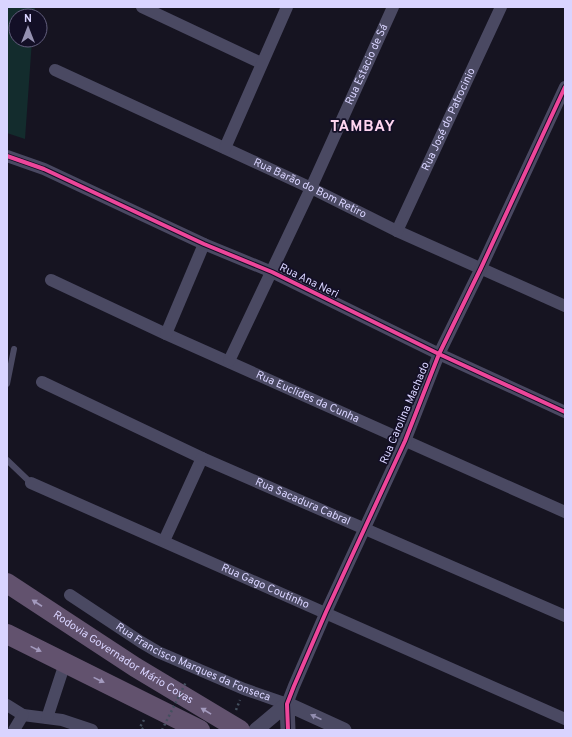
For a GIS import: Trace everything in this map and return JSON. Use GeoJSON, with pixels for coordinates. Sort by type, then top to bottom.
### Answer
{"type":"FeatureCollection","features":[{"type":"Feature","properties":{"kind":"highway","name":"Rodovia Governador Mário Covas"},"geometry":{"type":"LineString","coordinates":[[7,583],[135,667],[235,727]]}},
{"type":"Feature","properties":{"kind":"highway","name":"Rodovia Governador Mário Covas"},"geometry":{"type":"LineString","coordinates":[[7,634],[200,730]]}},
{"type":"Feature","properties":{"kind":"street"},"geometry":{"type":"LineString","coordinates":[[142,7],[261,63]]}},
{"type":"Feature","properties":{"kind":"street"},"geometry":{"type":"LineString","coordinates":[[225,148],[261,63],[287,7]]}},
{"type":"Feature","properties":{"kind":"street","name":"Rua Estacio de Sá"},"geometry":{"type":"LineString","coordinates":[[229,361],[311,188],[393,7]]}},
{"type":"Feature","properties":{"kind":"street","name":"Rua José do Patrocinio"},"geometry":{"type":"LineString","coordinates":[[397,231],[501,7]]}},
{"type":"Feature","properties":{"kind":"street","name":"Rua Barão do Bom Retiro"},"geometry":{"type":"LineString","coordinates":[[55,70],[311,188],[397,231],[565,306]]}},
{"type":"Feature","properties":{"kind":"street","name":"Rua Carolina Machado"},"geometry":{"type":"LineString","coordinates":[[288,730],[287,704],[294,686],[326,612],[405,441],[439,354],[481,268],[565,87]]}},
{"type":"Feature","properties":{"kind":"street","name":"Rua Ana Neri"},"geometry":{"type":"LineString","coordinates":[[7,156],[44,169],[204,244],[272,272],[439,354],[565,412]]}},
{"type":"Feature","properties":{"kind":"street"},"geometry":{"type":"LineString","coordinates":[[166,334],[204,244]]}},
{"type":"Feature","properties":{"kind":"street","name":"Rua Euclides da Cunha"},"geometry":{"type":"LineString","coordinates":[[51,280],[166,334],[565,512]]}},
{"type":"Feature","properties":{"kind":"street","name":"Rua Sacadura Cabral"},"geometry":{"type":"LineString","coordinates":[[42,382],[202,458],[565,616]]}},
{"type":"Feature","properties":{"kind":"street"},"geometry":{"type":"LineString","coordinates":[[164,541],[202,458]]}},
{"type":"Feature","properties":{"kind":"street","name":"Rua Gago Coutinho"},"geometry":{"type":"LineString","coordinates":[[32,483],[565,719]]}},
{"type":"Feature","properties":{"kind":"street","name":"Rua Francisco Marques da Fonseca"},"geometry":{"type":"LineString","coordinates":[[70,595],[158,652],[244,689],[287,704],[344,730]]}},
{"type":"Feature","properties":{"kind":"street"},"geometry":{"type":"LineString","coordinates":[[47,718],[64,663]]}},
{"type":"Feature","properties":{"kind":"street","name":"Rua Carolina Machado"},"geometry":{"type":"LineString","coordinates":[[256,730],[287,704]]}},
{"type":"Feature","properties":{"kind":"street"},"geometry":{"type":"LineString","coordinates":[[7,705],[23,715],[62,720],[92,730]]}},
{"type":"Feature","properties":{"kind":"street"},"geometry":{"type":"LineString","coordinates":[[14,730],[23,715]]}},
{"type":"Feature","properties":{"kind":"lane"},"geometry":{"type":"LineString","coordinates":[[7,384],[14,350]]}},
{"type":"Feature","properties":{"kind":"lane"},"geometry":{"type":"LineString","coordinates":[[7,460],[32,483]]}},
{"type":"Feature","properties":{"kind":"path"},"geometry":{"type":"LineString","coordinates":[[162,730],[186,682]]}},
{"type":"Feature","properties":{"kind":"path"},"geometry":{"type":"LineString","coordinates":[[235,727],[244,689]]}},
{"type":"Feature","properties":{"kind":"path"},"geometry":{"type":"LineString","coordinates":[[144,720],[140,727],[144,730]]}},
{"type":"Feature","properties":{"kind":"green space"},"geometry":{"type":"Polygon","coordinates":[[[7,7],[35,7],[8,8],[8,48],[31,48],[25,139],[7,133],[7,7]]]}},
{"type":"Feature","properties":{"kind":"cycle path"},"geometry":{"type":"LineString","coordinates":[[288,730],[287,704],[294,686],[326,612],[405,441],[439,354],[481,268],[565,87]]}},
{"type":"Feature","properties":{"kind":"cycle path"},"geometry":{"type":"LineString","coordinates":[[7,156],[44,169],[204,244],[272,272],[439,354],[565,412]]}},
{"type":"Feature","properties":{"kind":"district","name":"TAMBAY"},"geometry":{"type":"Point","coordinates":[363,127]}}]}
